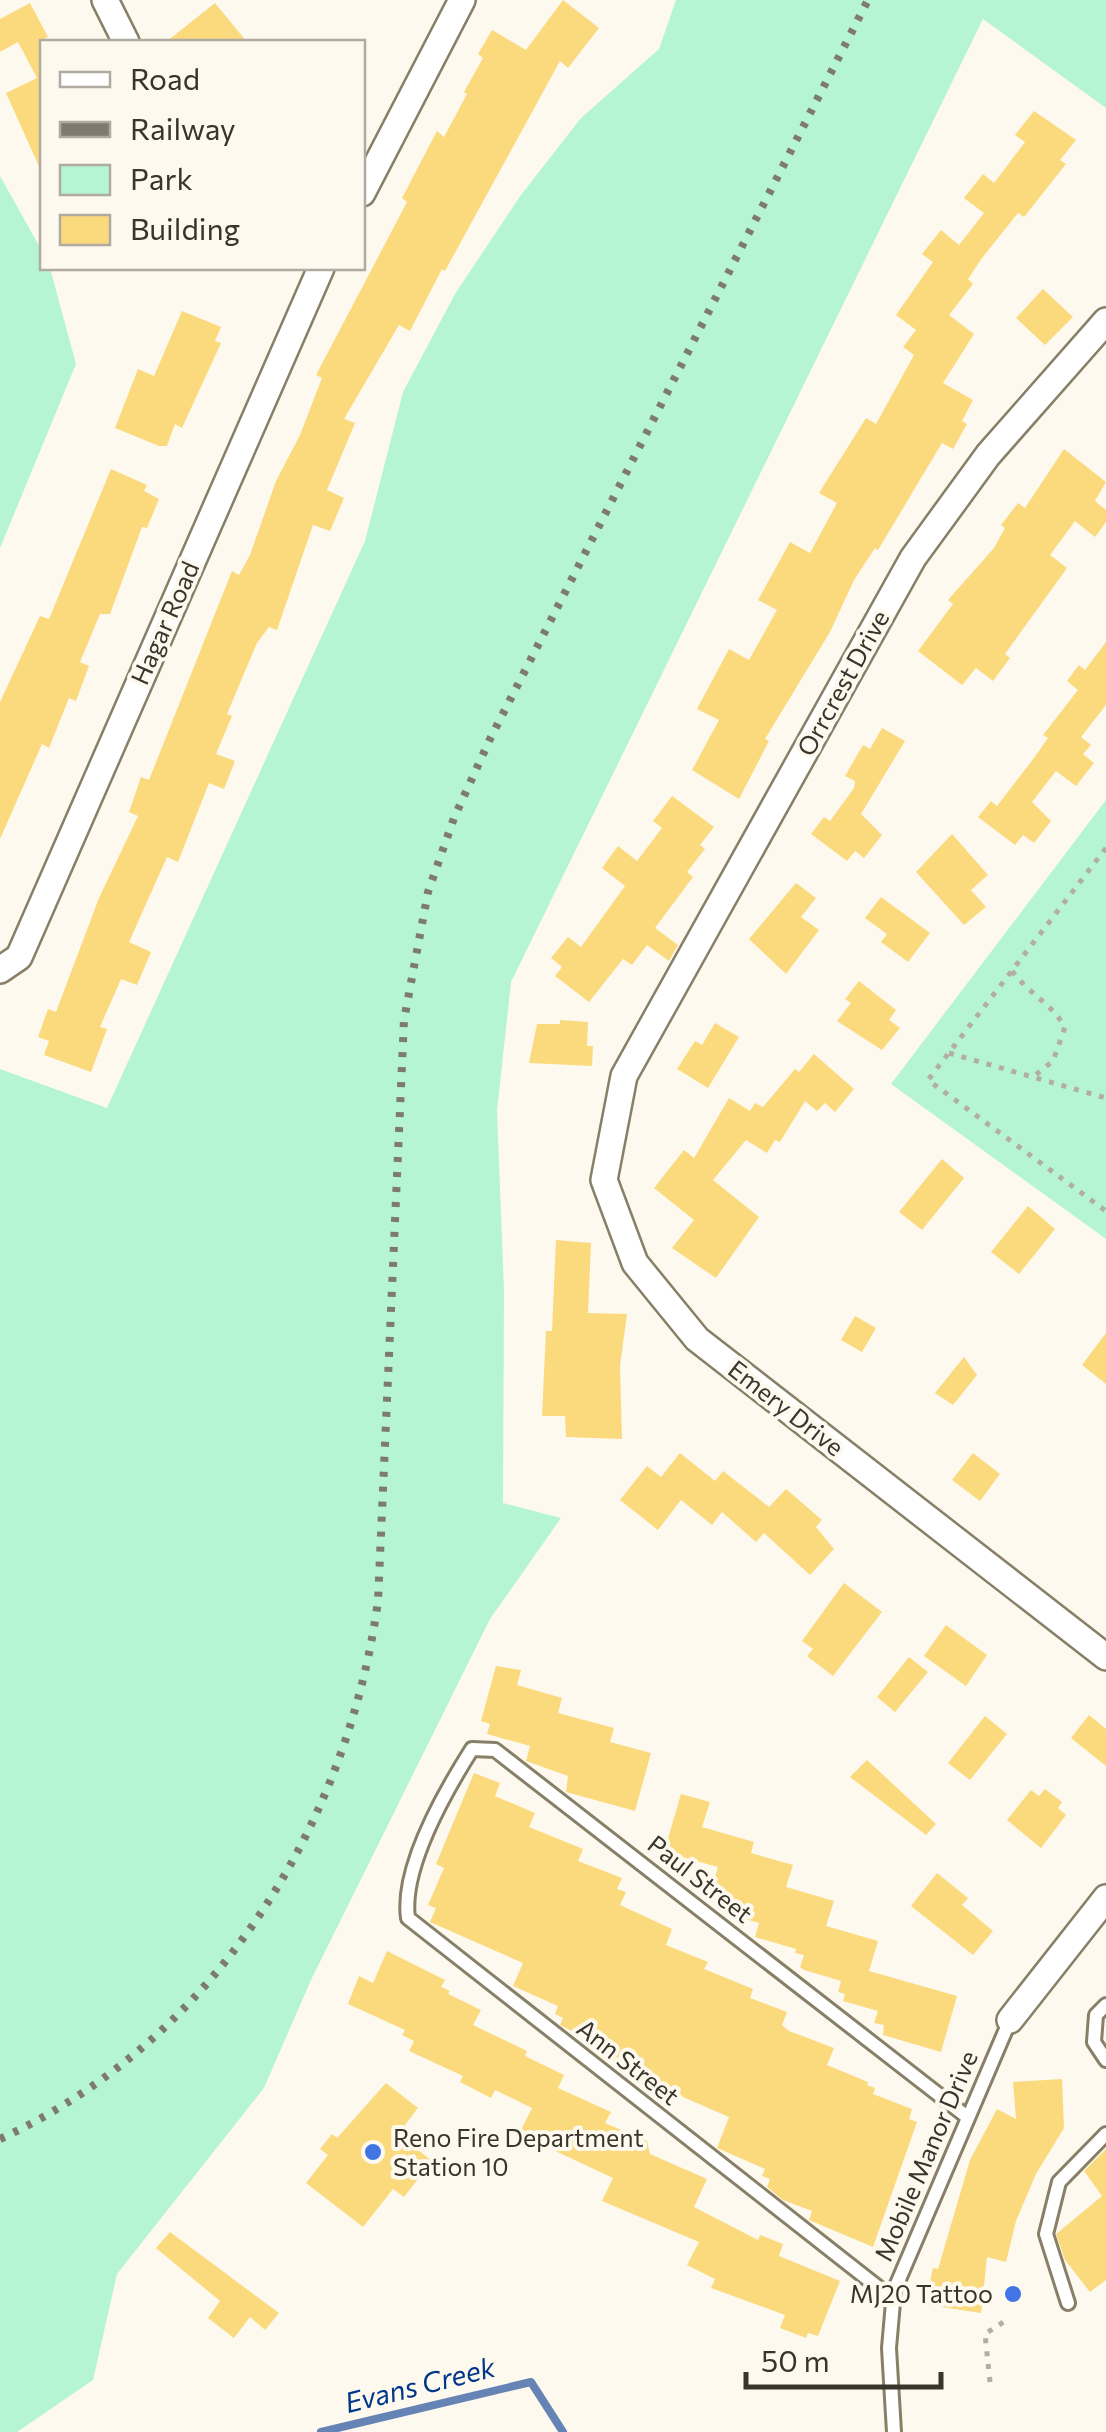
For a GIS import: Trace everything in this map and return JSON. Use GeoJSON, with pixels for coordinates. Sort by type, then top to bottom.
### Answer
{"type":"FeatureCollection","features":[{"type":"Feature","properties":{"kind":"street"},"geometry":{"type":"LineString","coordinates":[[105,0],[125,40]]}},
{"type":"Feature","properties":{"kind":"street"},"geometry":{"type":"LineString","coordinates":[[365,187],[462,0]]}},
{"type":"Feature","properties":{"kind":"street","name":"Hagar Road"},"geometry":{"type":"LineString","coordinates":[[0,970],[19,958],[313,271]]}},
{"type":"Feature","properties":{"kind":"street","name":"Orrcrest Drive"},"geometry":{"type":"LineString","coordinates":[[624,1076],[913,558],[988,455],[1106,321]]}},
{"type":"Feature","properties":{"kind":"street","name":"Emery Drive"},"geometry":{"type":"LineString","coordinates":[[624,1076],[604,1180],[634,1263],[698,1340],[1106,1657]]}},
{"type":"Feature","properties":{"kind":"street"},"geometry":{"type":"LineString","coordinates":[[1010,2020],[1106,1898]]}},
{"type":"Feature","properties":{"kind":"lane","name":"Paul Street"},"geometry":{"type":"LineString","coordinates":[[429,1829],[445,1790],[472,1749],[495,1750],[966,2116]]}},
{"type":"Feature","properties":{"kind":"lane","name":"Ann Street"},"geometry":{"type":"LineString","coordinates":[[429,1829],[406,1903],[408,1918],[892,2299]]}},
{"type":"Feature","properties":{"kind":"lane"},"geometry":{"type":"LineString","coordinates":[[1106,2005],[1096,2015],[1094,2042],[1106,2060]]}},
{"type":"Feature","properties":{"kind":"lane","name":"Mobile Manor Drive"},"geometry":{"type":"LineString","coordinates":[[894,2432],[889,2348],[892,2299],[914,2236],[1010,2020]]}},
{"type":"Feature","properties":{"kind":"lane"},"geometry":{"type":"LineString","coordinates":[[1068,2303],[1046,2234],[1059,2182],[1106,2134]]}},
{"type":"Feature","properties":{"kind":"path"},"geometry":{"type":"LineString","coordinates":[[1106,848],[928,1080],[1106,1211]]}},
{"type":"Feature","properties":{"kind":"path"},"geometry":{"type":"LineString","coordinates":[[1011,970],[1028,992],[1049,1000],[1065,1027],[1053,1061],[1033,1077]]}},
{"type":"Feature","properties":{"kind":"path"},"geometry":{"type":"LineString","coordinates":[[949,1053],[1106,1098]]}},
{"type":"Feature","properties":{"kind":"path"},"geometry":{"type":"LineString","coordinates":[[990,2382],[985,2334],[1008,2319]]}},
{"type":"Feature","properties":{"kind":"green space"},"geometry":{"type":"Polygon","coordinates":[[[676,0],[1106,0],[1106,108],[983,19],[511,982],[497,1111],[504,1291],[503,1503],[561,1518],[490,1619],[311,1980],[264,2088],[117,2274],[93,2380],[17,2432],[0,2432],[0,1069],[107,1108],[365,541],[403,392],[455,294],[521,195],[581,118],[659,49],[676,0]]]}},
{"type":"Feature","properties":{"kind":"green space"},"geometry":{"type":"Polygon","coordinates":[[[0,176],[40,247],[40,270],[51,270],[76,364],[0,548],[0,176]]]}},
{"type":"Feature","properties":{"kind":"green space"},"geometry":{"type":"Polygon","coordinates":[[[1106,800],[1106,1239],[891,1084],[1106,800]]]}},
{"type":"Feature","properties":{"kind":"building"},"geometry":{"type":"Polygon","coordinates":[[[563,0],[599,28],[568,68],[560,61],[410,331],[399,325],[344,419],[355,423],[327,490],[344,498],[330,531],[313,525],[277,630],[269,627],[257,643],[227,714],[232,716],[216,754],[235,761],[224,789],[209,783],[178,862],[167,857],[129,942],[151,952],[137,985],[121,979],[100,1027],[107,1029],[91,1072],[44,1055],[49,1041],[38,1037],[48,1009],[56,1012],[99,898],[138,816],[129,812],[141,777],[149,780],[232,571],[239,575],[250,555],[276,481],[300,435],[322,378],[316,375],[407,202],[402,198],[437,131],[444,137],[467,94],[464,92],[483,58],[478,54],[492,30],[526,50],[563,0]]]}},
{"type":"Feature","properties":{"kind":"building"},"geometry":{"type":"Polygon","coordinates":[[[30,3],[48,37],[40,40],[40,169],[6,93],[37,78],[18,42],[0,52],[0,19],[30,3]]]}},
{"type":"Feature","properties":{"kind":"building"},"geometry":{"type":"Polygon","coordinates":[[[215,3],[245,40],[169,40],[215,3]]]}},
{"type":"Feature","properties":{"kind":"building"},"geometry":{"type":"Polygon","coordinates":[[[1034,111],[1076,140],[1060,160],[1066,164],[1024,217],[1018,213],[982,258],[968,279],[973,284],[949,315],[974,334],[943,383],[973,400],[962,421],[967,424],[953,449],[942,443],[878,550],[875,548],[854,580],[830,632],[765,739],[769,741],[739,799],[692,770],[719,720],[697,709],[729,649],[749,660],[777,610],[758,600],[790,542],[810,553],[837,503],[819,493],[866,418],[876,424],[914,355],[903,347],[916,330],[896,315],[933,262],[922,254],[941,230],[959,245],[984,213],[964,198],[983,174],[994,183],[1025,142],[1015,135],[1034,111]]]}},
{"type":"Feature","properties":{"kind":"building"},"geometry":{"type":"Polygon","coordinates":[[[1043,289],[1073,317],[1045,345],[1016,318],[1043,289]]]}},
{"type":"Feature","properties":{"kind":"building"},"geometry":{"type":"Polygon","coordinates":[[[182,311],[221,327],[215,341],[221,343],[182,428],[175,424],[167,446],[159,446],[115,428],[138,369],[154,376],[182,311]]]}},
{"type":"Feature","properties":{"kind":"building"},"geometry":{"type":"Polygon","coordinates":[[[1064,449],[1106,482],[1095,501],[1106,510],[1106,522],[1095,537],[1075,521],[1050,555],[1067,568],[1005,654],[1010,658],[993,681],[976,668],[962,685],[918,651],[953,604],[948,600],[994,548],[1005,528],[1001,525],[1018,503],[1025,508],[1064,449]]]}},
{"type":"Feature","properties":{"kind":"building"},"geometry":{"type":"Polygon","coordinates":[[[111,469],[147,485],[144,491],[159,499],[147,528],[142,527],[110,614],[100,614],[80,662],[89,666],[76,701],[69,698],[49,748],[42,744],[0,839],[0,702],[40,616],[49,619],[111,469]]]}},
{"type":"Feature","properties":{"kind":"building"},"geometry":{"type":"Polygon","coordinates":[[[1106,642],[1106,705],[1081,737],[1091,745],[1083,754],[1094,763],[1076,786],[1056,771],[1032,802],[1051,821],[1034,843],[1023,835],[1015,845],[978,817],[991,801],[997,806],[1034,758],[1048,738],[1043,735],[1078,690],[1067,681],[1079,665],[1085,670],[1106,642]]]}},
{"type":"Feature","properties":{"kind":"building"},"geometry":{"type":"Polygon","coordinates":[[[882,728],[905,741],[861,814],[882,835],[864,858],[855,851],[847,861],[811,834],[824,817],[830,821],[854,788],[855,781],[845,776],[863,745],[870,749],[882,728]]]}},
{"type":"Feature","properties":{"kind":"building"},"geometry":{"type":"Polygon","coordinates":[[[672,796],[714,827],[700,845],[705,849],[687,872],[693,877],[655,928],[678,945],[669,961],[647,945],[632,965],[623,959],[589,1002],[555,976],[562,967],[551,958],[568,937],[581,947],[625,886],[602,868],[618,846],[637,861],[662,828],[653,821],[672,796]]]}},
{"type":"Feature","properties":{"kind":"building"},"geometry":{"type":"Polygon","coordinates":[[[952,834],[988,875],[971,890],[986,907],[964,925],[916,872],[952,834]]]}},
{"type":"Feature","properties":{"kind":"building"},"geometry":{"type":"Polygon","coordinates":[[[796,883],[816,898],[801,917],[819,930],[786,974],[749,939],[796,883]]]}},
{"type":"Feature","properties":{"kind":"building"},"geometry":{"type":"Polygon","coordinates":[[[881,897],[930,933],[908,962],[881,942],[887,934],[865,918],[881,897]]]}},
{"type":"Feature","properties":{"kind":"building"},"geometry":{"type":"Polygon","coordinates":[[[859,981],[896,1010],[889,1020],[900,1028],[882,1050],[837,1021],[851,1003],[845,999],[859,981]]]}},
{"type":"Feature","properties":{"kind":"building"},"geometry":{"type":"Polygon","coordinates":[[[560,1020],[588,1022],[587,1046],[593,1046],[592,1066],[529,1063],[537,1024],[560,1024],[560,1020]]]}},
{"type":"Feature","properties":{"kind":"building"},"geometry":{"type":"Polygon","coordinates":[[[715,1023],[739,1037],[708,1088],[677,1069],[695,1041],[702,1045],[715,1023]]]}},
{"type":"Feature","properties":{"kind":"building"},"geometry":{"type":"Polygon","coordinates":[[[814,1054],[854,1089],[835,1112],[825,1103],[817,1111],[805,1101],[780,1142],[775,1140],[767,1153],[746,1140],[713,1180],[759,1217],[716,1278],[672,1248],[694,1220],[654,1188],[684,1150],[694,1158],[729,1098],[750,1111],[755,1103],[763,1107],[795,1069],[799,1072],[814,1054]]]}},
{"type":"Feature","properties":{"kind":"building"},"geometry":{"type":"Polygon","coordinates":[[[942,1159],[964,1178],[922,1230],[899,1212],[942,1159]]]}},
{"type":"Feature","properties":{"kind":"building"},"geometry":{"type":"Polygon","coordinates":[[[1028,1206],[1055,1229],[1019,1274],[991,1252],[1028,1206]]]}},
{"type":"Feature","properties":{"kind":"building"},"geometry":{"type":"Polygon","coordinates":[[[556,1240],[591,1243],[588,1313],[627,1314],[620,1366],[622,1439],[566,1437],[565,1416],[542,1416],[546,1331],[552,1331],[556,1240]]]}},
{"type":"Feature","properties":{"kind":"building"},"geometry":{"type":"Polygon","coordinates":[[[855,1316],[876,1328],[862,1352],[841,1340],[855,1316]]]}},
{"type":"Feature","properties":{"kind":"building"},"geometry":{"type":"Polygon","coordinates":[[[1106,1333],[1106,1384],[1082,1365],[1106,1333]]]}},
{"type":"Feature","properties":{"kind":"building"},"geometry":{"type":"Polygon","coordinates":[[[964,1357],[977,1375],[953,1405],[935,1393],[964,1357]]]}},
{"type":"Feature","properties":{"kind":"building"},"geometry":{"type":"Polygon","coordinates":[[[680,1453],[715,1481],[723,1471],[769,1507],[786,1489],[822,1520],[816,1527],[834,1549],[810,1575],[764,1533],[756,1542],[722,1512],[712,1525],[681,1500],[658,1530],[620,1500],[647,1466],[661,1477],[680,1453]]]}},
{"type":"Feature","properties":{"kind":"building"},"geometry":{"type":"Polygon","coordinates":[[[973,1453],[1000,1474],[980,1501],[952,1480],[973,1453]]]}},
{"type":"Feature","properties":{"kind":"building"},"geometry":{"type":"Polygon","coordinates":[[[844,1583],[882,1612],[833,1676],[807,1656],[813,1649],[802,1641],[844,1583]]]}},
{"type":"Feature","properties":{"kind":"building"},"geometry":{"type":"Polygon","coordinates":[[[946,1625],[987,1655],[966,1686],[924,1656],[946,1625]]]}},
{"type":"Feature","properties":{"kind":"building"},"geometry":{"type":"Polygon","coordinates":[[[909,1657],[928,1672],[895,1712],[877,1697],[909,1657]]]}},
{"type":"Feature","properties":{"kind":"building"},"geometry":{"type":"Polygon","coordinates":[[[496,1666],[521,1670],[517,1685],[562,1698],[558,1713],[614,1728],[610,1742],[651,1753],[635,1811],[566,1792],[568,1776],[526,1761],[530,1746],[487,1734],[490,1724],[481,1721],[496,1666]]]}},
{"type":"Feature","properties":{"kind":"building"},"geometry":{"type":"Polygon","coordinates":[[[1089,1715],[1106,1729],[1106,1766],[1071,1738],[1089,1715]]]}},
{"type":"Feature","properties":{"kind":"building"},"geometry":{"type":"Polygon","coordinates":[[[985,1716],[1007,1734],[970,1780],[948,1763],[985,1716]]]}},
{"type":"Feature","properties":{"kind":"building"},"geometry":{"type":"Polygon","coordinates":[[[867,1760],[936,1824],[926,1835],[850,1777],[867,1760]]]}},
{"type":"Feature","properties":{"kind":"building"},"geometry":{"type":"Polygon","coordinates":[[[474,1773],[500,1783],[495,1796],[535,1813],[529,1827],[583,1849],[578,1861],[622,1878],[617,1889],[626,1892],[620,1905],[672,1929],[666,1945],[708,1962],[704,1969],[753,1989],[750,1998],[787,2012],[782,2025],[789,2031],[834,2048],[827,2065],[868,2082],[875,2088],[873,2094],[912,2109],[909,2119],[917,2122],[873,2247],[809,2220],[812,2211],[783,2200],[767,2187],[770,2179],[762,2176],[765,2169],[717,2148],[729,2117],[646,2081],[648,2076],[597,2054],[600,2045],[560,2025],[563,2018],[555,2014],[558,2006],[513,1986],[523,1963],[430,1922],[436,1908],[428,1905],[444,1868],[436,1864],[474,1773]]]}},
{"type":"Feature","properties":{"kind":"building"},"geometry":{"type":"Polygon","coordinates":[[[1045,1789],[1062,1802],[1058,1808],[1066,1815],[1041,1848],[1007,1820],[1031,1790],[1039,1796],[1045,1789]]]}},
{"type":"Feature","properties":{"kind":"building"},"geometry":{"type":"Polygon","coordinates":[[[681,1794],[710,1802],[702,1827],[754,1842],[751,1853],[793,1865],[786,1887],[834,1901],[826,1926],[878,1941],[869,1971],[957,1996],[941,2052],[883,2035],[884,2025],[874,2023],[878,2011],[843,2001],[845,1994],[838,1992],[841,1981],[804,1970],[800,1967],[804,1955],[795,1953],[796,1949],[755,1937],[759,1923],[739,1917],[743,1903],[710,1894],[718,1867],[664,1852],[681,1794]]]}},
{"type":"Feature","properties":{"kind":"building"},"geometry":{"type":"Polygon","coordinates":[[[937,1873],[968,1898],[962,1905],[993,1931],[973,1955],[911,1906],[937,1873]]]}},
{"type":"Feature","properties":{"kind":"building"},"geometry":{"type":"Polygon","coordinates":[[[387,1951],[445,1980],[441,1987],[450,1991],[448,1994],[481,2010],[473,2025],[527,2051],[525,2056],[564,2075],[558,2088],[611,2112],[605,2123],[647,2141],[650,2154],[707,2179],[694,2207],[758,2240],[760,2235],[783,2244],[779,2256],[840,2281],[818,2336],[808,2333],[806,2338],[780,2328],[785,2315],[711,2288],[715,2279],[687,2265],[699,2242],[602,2201],[613,2178],[519,2134],[532,2108],[495,2090],[491,2098],[460,2082],[463,2076],[409,2051],[414,2041],[402,2035],[405,2030],[348,2004],[359,1976],[373,1983],[387,1951]]]}},
{"type":"Feature","properties":{"kind":"building"},"geometry":{"type":"Polygon","coordinates":[[[1062,2079],[1064,2128],[1036,2174],[1016,2221],[1006,2262],[987,2257],[981,2313],[928,2305],[933,2268],[938,2269],[970,2160],[997,2109],[1016,2119],[1013,2082],[1062,2079]]]}},
{"type":"Feature","properties":{"kind":"building","name":"Reno Fire Department Station 10"},"geometry":{"type":"Polygon","coordinates":[[[386,2083],[418,2108],[398,2134],[432,2161],[404,2197],[393,2189],[363,2227],[306,2183],[328,2155],[320,2149],[332,2134],[337,2138],[386,2083]]]}},
{"type":"Feature","properties":{"kind":"building"},"geometry":{"type":"Polygon","coordinates":[[[1106,2149],[1106,2280],[1090,2292],[1065,2260],[1056,2234],[1102,2196],[1084,2171],[1106,2149]]]}},
{"type":"Feature","properties":{"kind":"building"},"geometry":{"type":"Polygon","coordinates":[[[170,2232],[279,2313],[265,2330],[250,2317],[234,2338],[208,2318],[220,2301],[156,2248],[170,2232]]]}},
{"type":"Feature","properties":{"kind":"waterway","name":"Evans Creek"},"geometry":{"type":"LineString","coordinates":[[321,2432],[531,2382],[563,2432]]}},
{"type":"Feature","properties":{"kind":"railway"},"geometry":{"type":"LineString","coordinates":[[0,2139],[76,2097],[145,2046],[205,1986],[257,1918],[301,1845],[336,1767],[362,1685],[378,1601],[404,1020],[428,892],[454,818],[490,739],[868,0]]}},
{"type":"Feature","properties":{"kind":"place","name":"Reno Fire Department Station 10"},"geometry":{"type":"Point","coordinates":[373,2152]}},
{"type":"Feature","properties":{"kind":"place","name":"MJ20 Tattoo"},"geometry":{"type":"Point","coordinates":[1013,2294]}}]}
